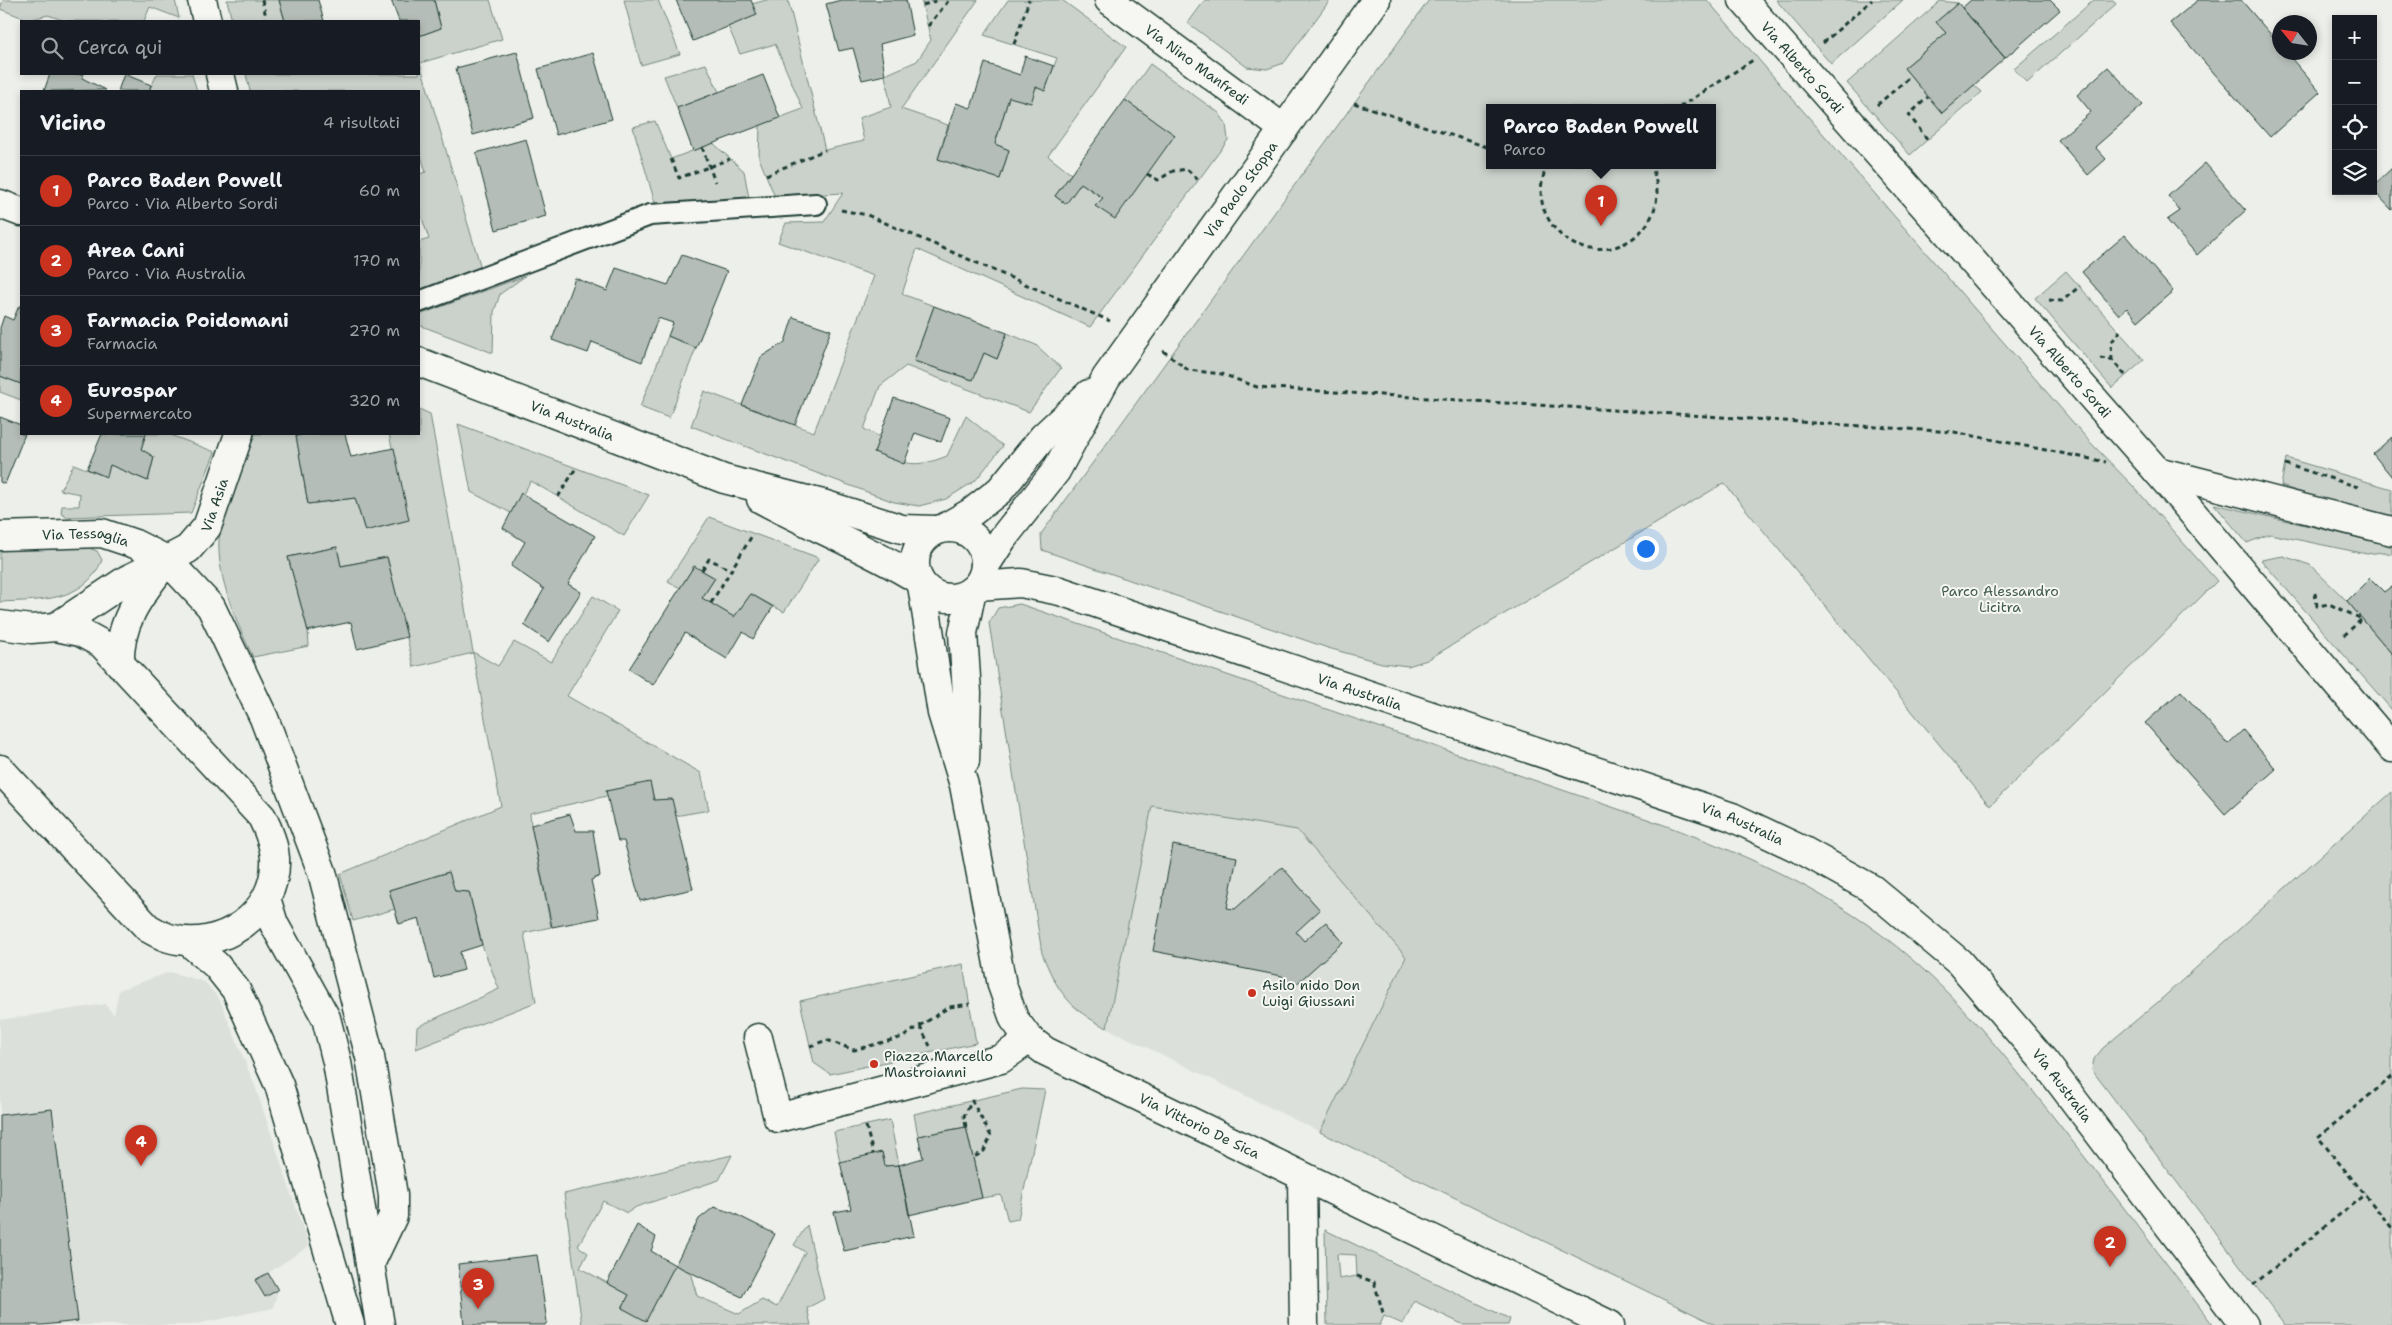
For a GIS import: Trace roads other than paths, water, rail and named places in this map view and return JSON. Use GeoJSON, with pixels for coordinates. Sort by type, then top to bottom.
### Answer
{"type":"FeatureCollection","features":[{"type":"Feature","properties":{"kind":"street"},"geometry":{"type":"LineString","coordinates":[[202,0],[207,20]]}},
{"type":"Feature","properties":{"kind":"street","name":"Via Nino Manfredi"},"geometry":{"type":"LineString","coordinates":[[1109,0],[1284,129]]}},
{"type":"Feature","properties":{"kind":"street","name":"Via Paolo Stoppa"},"geometry":{"type":"LineString","coordinates":[[1106,378],[1376,0]]}},
{"type":"Feature","properties":{"kind":"street","name":"Via Alberto Sordi"},"geometry":{"type":"LineString","coordinates":[[1742,0],[2157,472],[2392,748]]}},
{"type":"Feature","properties":{"kind":"street"},"geometry":{"type":"LineString","coordinates":[[220,75],[224,90]]}},
{"type":"Feature","properties":{"kind":"street"},"geometry":{"type":"LineString","coordinates":[[0,204],[20,212]]}},
{"type":"Feature","properties":{"kind":"street","name":"Via Australia"},"geometry":{"type":"LineString","coordinates":[[420,362],[724,479]]}},
{"type":"Feature","properties":{"kind":"street"},"geometry":{"type":"LineString","coordinates":[[964,785],[942,713],[920,583],[915,569],[915,557],[918,546],[940,529],[972,512],[1000,490],[1043,437],[1106,378]]}},
{"type":"Feature","properties":{"kind":"street"},"geometry":{"type":"LineString","coordinates":[[724,479],[810,526],[898,567],[932,594],[946,598],[960,596],[1056,471],[1106,378]]}},
{"type":"Feature","properties":{"kind":"street","name":"Via Asia"},"geometry":{"type":"LineString","coordinates":[[0,646],[9,639],[44,628],[128,579],[188,549],[207,527],[239,435]]}},
{"type":"Feature","properties":{"kind":"street"},"geometry":{"type":"LineString","coordinates":[[2157,472],[2392,531]]}},
{"type":"Feature","properties":{"kind":"street"},"geometry":{"type":"LineString","coordinates":[[724,479],[823,504],[902,529],[958,528],[970,534],[981,568],[963,632],[967,694],[964,785]]}},
{"type":"Feature","properties":{"kind":"street","name":"Via Tessaglia"},"geometry":{"type":"LineString","coordinates":[[0,536],[102,533],[135,544],[167,560]]}},
{"type":"Feature","properties":{"kind":"street"},"geometry":{"type":"LineString","coordinates":[[120,664],[120,647],[126,621],[137,599],[167,560],[211,607],[264,718],[322,872],[370,1057],[393,1195],[394,1216],[370,1264]]}},
{"type":"Feature","properties":{"kind":"street"},"geometry":{"type":"LineString","coordinates":[[981,568],[1020,583],[1060,591]]}},
{"type":"Feature","properties":{"kind":"street"},"geometry":{"type":"LineString","coordinates":[[981,568],[1060,591]]}},
{"type":"Feature","properties":{"kind":"street","name":"Via Australia"},"geometry":{"type":"LineString","coordinates":[[1060,591],[1732,816],[1804,851],[1872,890],[1959,962],[2044,1061],[2237,1315]]}},
{"type":"Feature","properties":{"kind":"street"},"geometry":{"type":"LineString","coordinates":[[0,625],[80,632],[102,644],[262,818],[272,838],[275,859],[272,881],[266,898],[250,919],[232,932],[211,940],[189,942],[168,938],[148,928],[0,769]]}},
{"type":"Feature","properties":{"kind":"street","name":"Via Vittorio De Sica"},"geometry":{"type":"LineString","coordinates":[[964,785],[1002,985],[1014,1019],[1029,1038],[1045,1052],[1610,1325]]}},
{"type":"Feature","properties":{"kind":"street"},"geometry":{"type":"LineString","coordinates":[[266,898],[274,924],[326,1018],[337,1062],[380,1325]]}},
{"type":"Feature","properties":{"kind":"street"},"geometry":{"type":"LineString","coordinates":[[189,942],[216,965],[236,990],[279,1085],[350,1325]]}},
{"type":"Feature","properties":{"kind":"street"},"geometry":{"type":"LineString","coordinates":[[758,1038],[778,1118],[1002,1058],[1029,1038]]}},
{"type":"Feature","properties":{"kind":"street"},"geometry":{"type":"LineString","coordinates":[[1302,1177],[1304,1325]]}},
{"type":"Feature","properties":{"kind":"lane"},"geometry":{"type":"LineString","coordinates":[[420,302],[650,215],[816,204]]}},
{"type":"Feature","properties":{"kind":"place","name":"Parco Baden Powell"},"geometry":{"type":"Point","coordinates":[1601,226]}},
{"type":"Feature","properties":{"kind":"place","name":"Asilo nido Don Luigi Giussani"},"geometry":{"type":"Point","coordinates":[1252,993]}},
{"type":"Feature","properties":{"kind":"place","name":"Piazza Marcello Mastroianni"},"geometry":{"type":"Point","coordinates":[874,1064]}},
{"type":"Feature","properties":{"kind":"place","name":"Eurospar"},"geometry":{"type":"Point","coordinates":[141,1166]}},
{"type":"Feature","properties":{"kind":"place","name":"Area Cani"},"geometry":{"type":"Point","coordinates":[2110,1267]}},
{"type":"Feature","properties":{"kind":"place","name":"Farmacia Poidomani"},"geometry":{"type":"Point","coordinates":[478,1309]}},
{"type":"Feature","properties":{"kind":"park label","name":"Parco Alessandro Licitra"},"geometry":{"type":"Point","coordinates":[2000,600]}}]}
